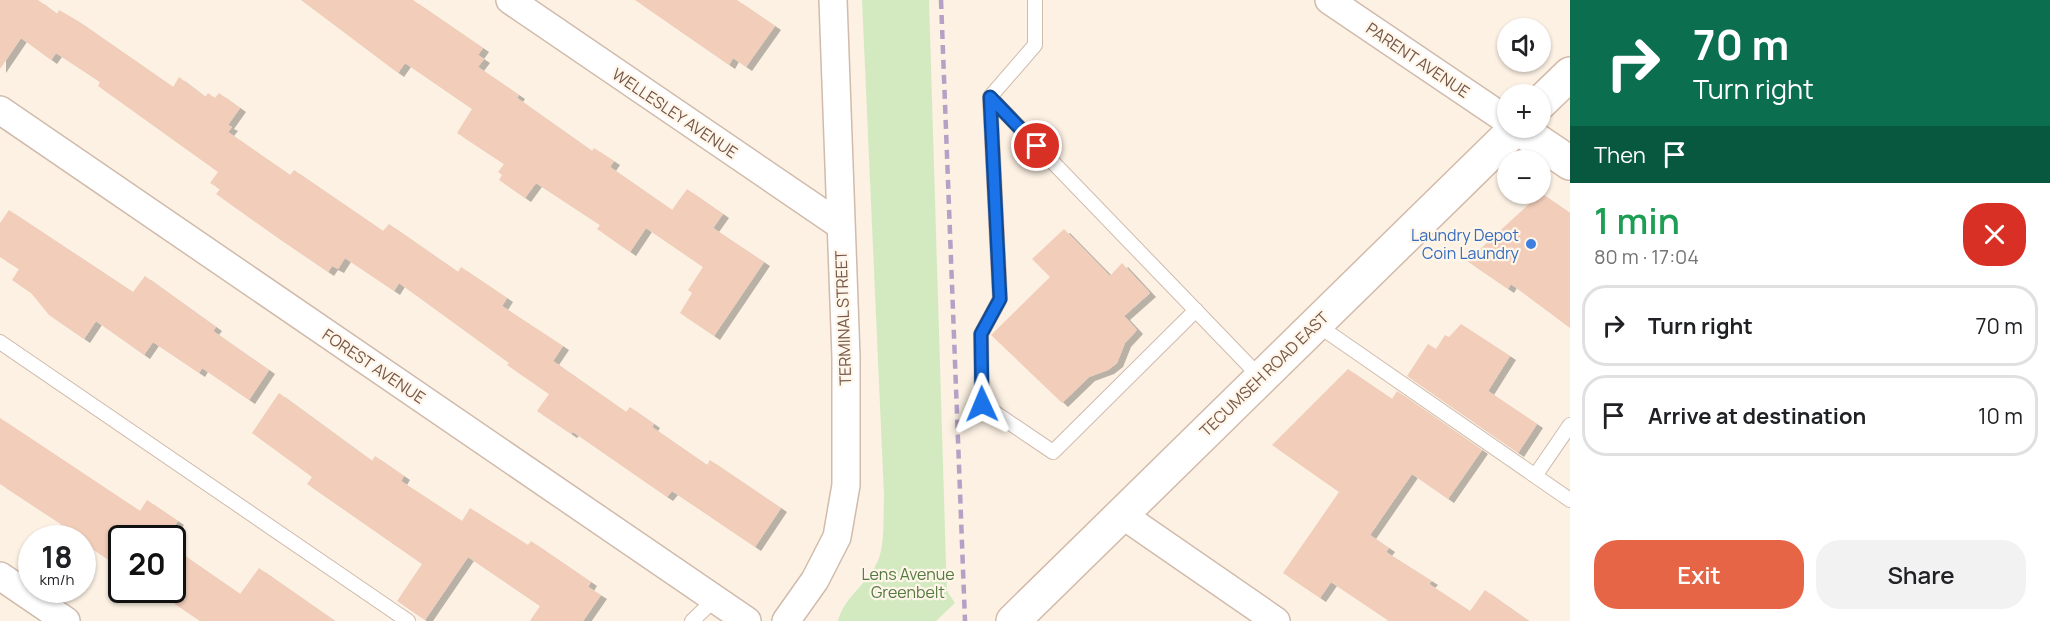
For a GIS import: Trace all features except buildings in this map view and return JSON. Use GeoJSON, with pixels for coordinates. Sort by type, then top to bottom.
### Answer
{"type":"FeatureCollection","features":[{"type":"Feature","properties":{"kind":"main road"},"geometry":{"type":"LineString","coordinates":[[1551,92],[1570,74]]}},
{"type":"Feature","properties":{"kind":"main road","name":"TECUMSEH ROAD EAST"},"geometry":{"type":"LineString","coordinates":[[1013,621],[1507,138]]}},
{"type":"Feature","properties":{"kind":"main road"},"geometry":{"type":"LineString","coordinates":[[1532,138],[1570,163]]}},
{"type":"Feature","properties":{"kind":"street","name":"WELLESLEY AVENUE"},"geometry":{"type":"LineString","coordinates":[[510,0],[840,225]]}},
{"type":"Feature","properties":{"kind":"street","name":"TERMINAL STREET"},"geometry":{"type":"LineString","coordinates":[[786,621],[815,580],[837,537],[846,484],[846,357],[833,0]]}},
{"type":"Feature","properties":{"kind":"street","name":"PARENT AVENUE"},"geometry":{"type":"LineString","coordinates":[[1335,2],[1497,112]]}},
{"type":"Feature","properties":{"kind":"street","name":"FOREST AVENUE"},"geometry":{"type":"LineString","coordinates":[[0,110],[747,621]]}},
{"type":"Feature","properties":{"kind":"street"},"geometry":{"type":"LineString","coordinates":[[1121,514],[1276,621]]}},
{"type":"Feature","properties":{"kind":"street"},"geometry":{"type":"LineString","coordinates":[[0,576],[66,621]]}},
{"type":"Feature","properties":{"kind":"lane"},"geometry":{"type":"LineString","coordinates":[[1035,0],[1035,45],[990,97],[1000,299],[981,334],[982,404],[1053,452],[1196,310]]}},
{"type":"Feature","properties":{"kind":"lane"},"geometry":{"type":"LineString","coordinates":[[990,97],[1261,378]]}},
{"type":"Feature","properties":{"kind":"lane"},"geometry":{"type":"LineString","coordinates":[[1316,324],[1570,500]]}},
{"type":"Feature","properties":{"kind":"lane"},"geometry":{"type":"LineString","coordinates":[[0,342],[408,621]]}},
{"type":"Feature","properties":{"kind":"lane"},"geometry":{"type":"LineString","coordinates":[[1535,476],[1570,425]]}},
{"type":"Feature","properties":{"kind":"lane"},"geometry":{"type":"LineString","coordinates":[[692,621],[715,599]]}},
{"type":"Feature","properties":{"kind":"green space","name":"Lens Avenue Greenbelt"},"geometry":{"type":"Polygon","coordinates":[[[862,0],[929,0],[947,591],[955,603],[936,621],[838,621],[846,604],[875,567],[881,551],[883,527],[884,496],[862,0]]]}},
{"type":"Feature","properties":{"kind":"railway"},"geometry":{"type":"LineString","coordinates":[[941,0],[965,621]]}},
{"type":"Feature","properties":{"kind":"place","name":"Laundry Depot Coin Laundry"},"geometry":{"type":"Point","coordinates":[1531,244]}},
{"type":"Feature","properties":{"kind":"route"},"geometry":{"type":"LineString","coordinates":[[982,404],[981,334],[1000,299],[990,97],[1037,146]]}}]}
